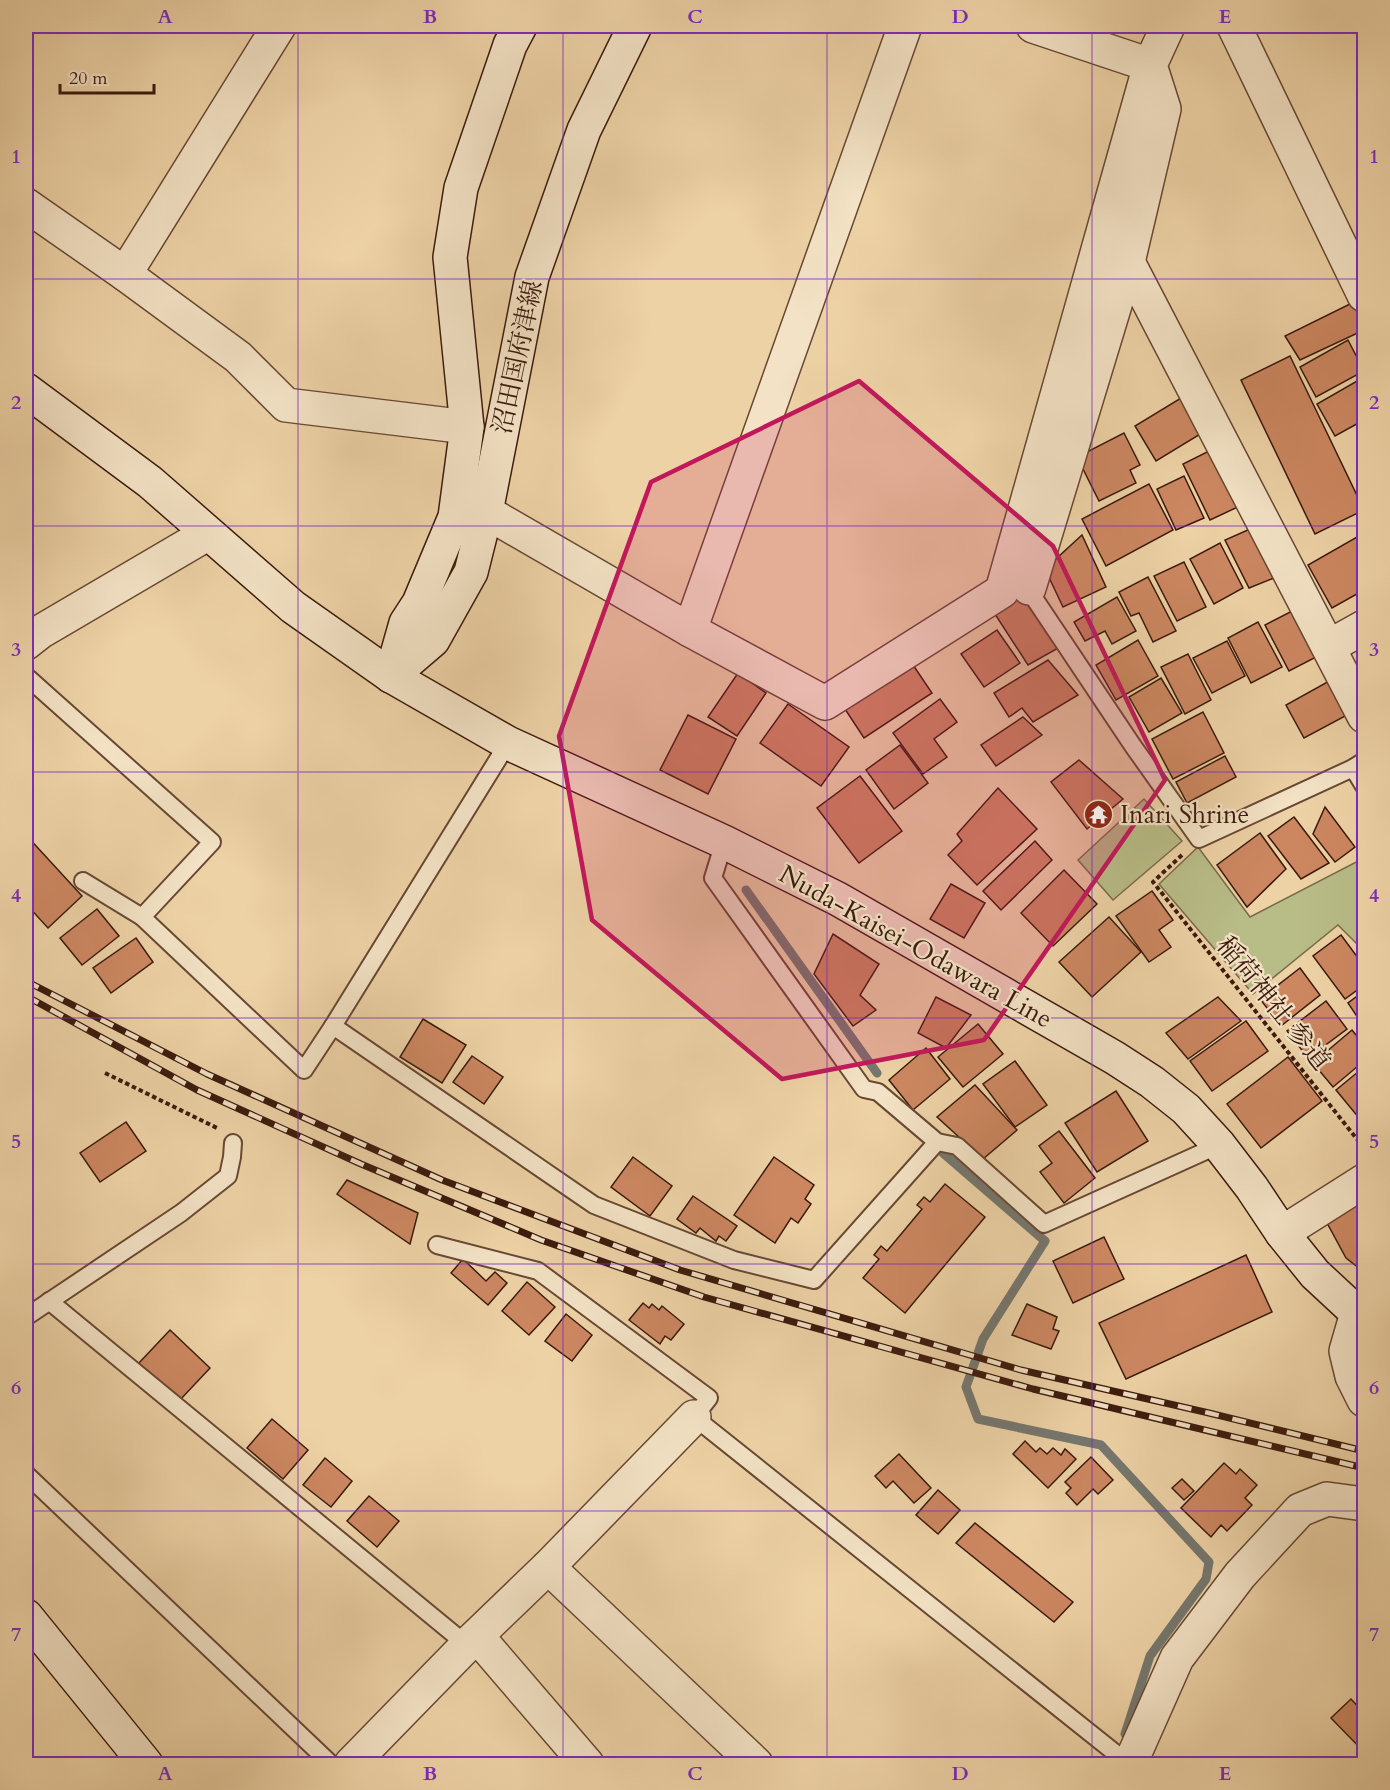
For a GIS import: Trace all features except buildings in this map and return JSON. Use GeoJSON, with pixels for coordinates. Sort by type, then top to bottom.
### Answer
{"type":"FeatureCollection","features":[{"type":"Feature","properties":{"kind":"street"},"geometry":{"type":"LineString","coordinates":[[125,274],[279,26]]}},
{"type":"Feature","properties":{"kind":"street","name":"沼田国府津線"},"geometry":{"type":"LineString","coordinates":[[391,676],[406,623],[419,603],[455,517],[467,427],[450,257],[461,188],[510,45],[520,26]]}},
{"type":"Feature","properties":{"kind":"street","name":"沼田国府津線"},"geometry":{"type":"LineString","coordinates":[[391,676],[433,640],[471,572],[486,512],[532,277],[584,130],[635,26]]}},
{"type":"Feature","properties":{"kind":"street"},"geometry":{"type":"LineString","coordinates":[[690,630],[905,26]]}},
{"type":"Feature","properties":{"kind":"street"},"geometry":{"type":"LineString","coordinates":[[1033,26],[1150,65]]}},
{"type":"Feature","properties":{"kind":"street"},"geometry":{"type":"LineString","coordinates":[[1019,576],[1150,65],[1168,26]]}},
{"type":"Feature","properties":{"kind":"street"},"geometry":{"type":"LineString","coordinates":[[1234,26],[1365,295]]}},
{"type":"Feature","properties":{"kind":"street"},"geometry":{"type":"LineString","coordinates":[[486,512],[690,630],[825,703],[1002,591],[1019,576],[1128,262],[1164,109],[1150,65]]}},
{"type":"Feature","properties":{"kind":"street"},"geometry":{"type":"LineString","coordinates":[[26,205],[238,357],[286,405],[467,427]]}},
{"type":"Feature","properties":{"kind":"street"},"geometry":{"type":"LineString","coordinates":[[1128,262],[1365,716]]}},
{"type":"Feature","properties":{"kind":"street"},"geometry":{"type":"LineString","coordinates":[[26,390],[150,482],[292,607],[391,676]]}},
{"type":"Feature","properties":{"kind":"street"},"geometry":{"type":"LineString","coordinates":[[30,630],[207,534]]}},
{"type":"Feature","properties":{"kind":"street"},"geometry":{"type":"LineString","coordinates":[[1330,646],[1365,627]]}},
{"type":"Feature","properties":{"kind":"street","name":"Nuda-Kaisei-Odawara Line"},"geometry":{"type":"LineString","coordinates":[[391,676],[508,743],[724,842],[838,899],[1115,1058],[1152,1082],[1186,1109],[1219,1145],[1252,1188],[1282,1233],[1315,1274],[1361,1315]]}},
{"type":"Feature","properties":{"kind":"street"},"geometry":{"type":"LineString","coordinates":[[1282,1233],[1365,1181]]}},
{"type":"Feature","properties":{"kind":"street"},"geometry":{"type":"LineString","coordinates":[[1361,1315],[1346,1351],[1352,1376],[1365,1400]]}},
{"type":"Feature","properties":{"kind":"street"},"geometry":{"type":"LineString","coordinates":[[351,1764],[548,1567],[694,1416]]}},
{"type":"Feature","properties":{"kind":"street"},"geometry":{"type":"LineString","coordinates":[[1130,1764],[1177,1658],[1240,1575],[1300,1510],[1327,1499],[1365,1504]]}},
{"type":"Feature","properties":{"kind":"street"},"geometry":{"type":"LineString","coordinates":[[548,1567],[756,1764]]}},
{"type":"Feature","properties":{"kind":"street"},"geometry":{"type":"LineString","coordinates":[[26,1616],[146,1764]]}},
{"type":"Feature","properties":{"kind":"street"},"geometry":{"type":"LineString","coordinates":[[472,1641],[587,1764]]}},
{"type":"Feature","properties":{"kind":"lane"},"geometry":{"type":"LineString","coordinates":[[1019,576],[1132,746],[1199,839],[1359,765],[1365,786]]}},
{"type":"Feature","properties":{"kind":"lane"},"geometry":{"type":"LineString","coordinates":[[26,676],[212,842],[142,917]]}},
{"type":"Feature","properties":{"kind":"lane"},"geometry":{"type":"LineString","coordinates":[[83,881],[142,917],[304,1071],[508,743]]}},
{"type":"Feature","properties":{"kind":"lane"},"geometry":{"type":"LineString","coordinates":[[724,842],[713,878],[864,1089],[878,1092],[937,1142],[957,1146],[1044,1224],[1219,1145]]}},
{"type":"Feature","properties":{"kind":"lane"},"geometry":{"type":"LineString","coordinates":[[333,1026],[594,1206],[734,1260],[814,1280],[937,1142]]}},
{"type":"Feature","properties":{"kind":"lane"},"geometry":{"type":"LineString","coordinates":[[26,1317],[181,1213],[228,1176],[233,1143]]}},
{"type":"Feature","properties":{"kind":"lane"},"geometry":{"type":"LineString","coordinates":[[437,1245],[538,1271],[709,1398],[694,1416],[1130,1764]]}},
{"type":"Feature","properties":{"kind":"lane"},"geometry":{"type":"LineString","coordinates":[[49,1301],[472,1641]]}},
{"type":"Feature","properties":{"kind":"lane"},"geometry":{"type":"LineString","coordinates":[[26,1474],[331,1764]]}},
{"type":"Feature","properties":{"kind":"path","name":"稲荷神社 参道"},"geometry":{"type":"LineString","coordinates":[[1199,839],[1153,882],[1365,1148]]}},
{"type":"Feature","properties":{"kind":"path"},"geometry":{"type":"LineString","coordinates":[[105,1073],[223,1131],[233,1143]]}},
{"type":"Feature","properties":{"kind":"highlighted area"},"geometry":{"type":"Polygon","coordinates":[[[859,381],[1053,546],[1165,780],[984,1040],[782,1079],[592,920],[559,736],[651,482],[859,381]]]}},
{"type":"Feature","properties":{"kind":"green space"},"geometry":{"type":"Polygon","coordinates":[[[1144,799],[1182,841],[1113,900],[1078,860],[1144,799]]]}},
{"type":"Feature","properties":{"kind":"green space"},"geometry":{"type":"Polygon","coordinates":[[[1198,847],[1250,917],[1364,858],[1364,951],[1338,925],[1253,994],[1159,884],[1198,847]]]}},
{"type":"Feature","properties":{"kind":"waterway"},"geometry":{"type":"LineString","coordinates":[[746,890],[877,1073]]}},
{"type":"Feature","properties":{"kind":"waterway"},"geometry":{"type":"LineString","coordinates":[[943,1153],[1045,1241],[983,1339],[966,1387],[978,1419],[1101,1445],[1209,1562],[1206,1579],[1150,1656],[1125,1734]]}},
{"type":"Feature","properties":{"kind":"railway"},"geometry":{"type":"LineString","coordinates":[[26,981],[207,1074],[442,1180],[680,1270],[1021,1370],[1364,1451]]}},
{"type":"Feature","properties":{"kind":"railway"},"geometry":{"type":"LineString","coordinates":[[26,996],[197,1090],[361,1164],[541,1240],[704,1297],[1033,1389],[1364,1468]]}},
{"type":"Feature","properties":{"kind":"place","name":"Inari Shrine"},"geometry":{"type":"Point","coordinates":[1099,814]}}]}
